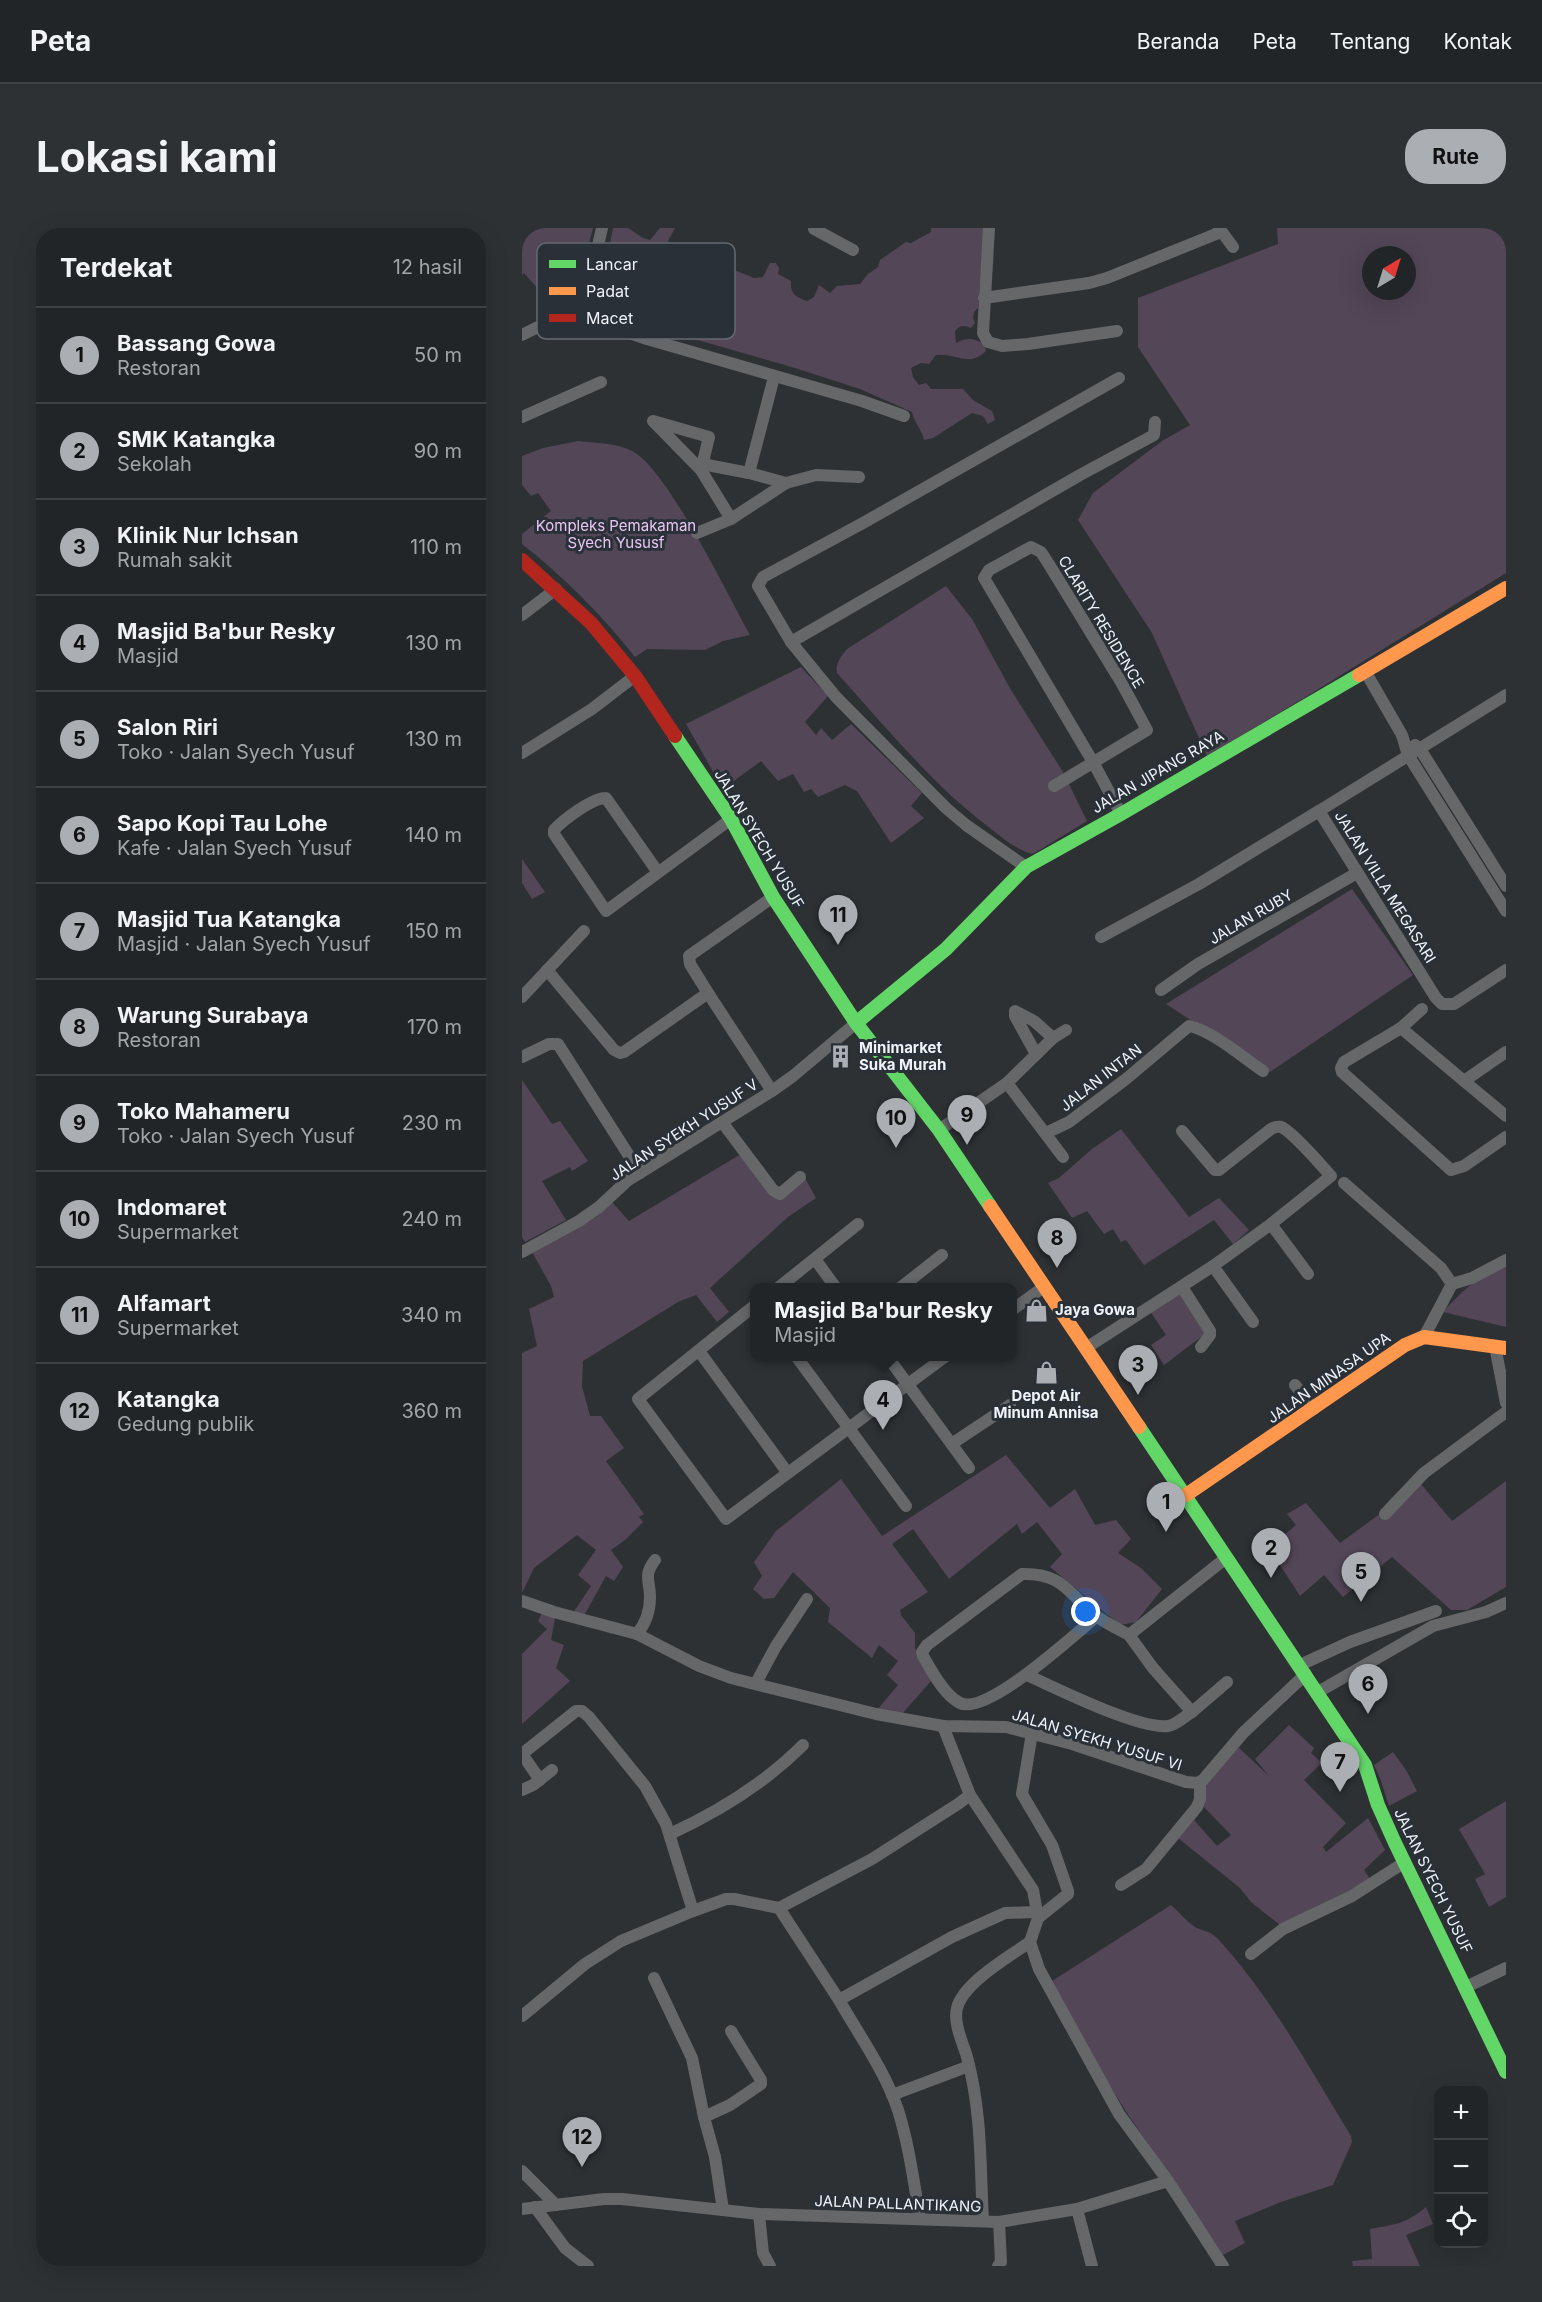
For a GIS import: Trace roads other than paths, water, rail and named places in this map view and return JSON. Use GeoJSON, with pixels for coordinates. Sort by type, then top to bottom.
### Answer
{"type":"FeatureCollection","features":[{"type":"Feature","properties":{"kind":"main road","name":"JALAN SYECH YUSUF"},"geometry":{"type":"LineString","coordinates":[[522,560],[591,623],[635,676],[731,819],[773,897],[856,1023],[939,1130],[1318,1692],[1365,1765],[1378,1805],[1506,2072]]}},
{"type":"Feature","properties":{"kind":"main road","name":"JALAN JIPANG RAYA"},"geometry":{"type":"LineString","coordinates":[[856,1023],[946,949],[1026,867],[1125,812],[1506,588]]}},
{"type":"Feature","properties":{"kind":"main road"},"geometry":{"type":"LineString","coordinates":[[1424,1337],[1500,1347]]}},
{"type":"Feature","properties":{"kind":"main road","name":"JALAN MINASA UPA"},"geometry":{"type":"LineString","coordinates":[[1186,1495],[1405,1345],[1424,1337]]}},
{"type":"Feature","properties":{"kind":"street"},"geometry":{"type":"LineString","coordinates":[[599,243],[602,228]]}},
{"type":"Feature","properties":{"kind":"street"},"geometry":{"type":"LineString","coordinates":[[814,228],[853,250]]}},
{"type":"Feature","properties":{"kind":"street"},"geometry":{"type":"LineString","coordinates":[[989,228],[984,298],[984,337],[988,342],[1002,346],[1028,344],[1116,332]]}},
{"type":"Feature","properties":{"kind":"street"},"geometry":{"type":"LineString","coordinates":[[984,298],[1089,283],[1107,278],[1220,230],[1233,247]]}},
{"type":"Feature","properties":{"kind":"street"},"geometry":{"type":"LineString","coordinates":[[522,335],[537,328]]}},
{"type":"Feature","properties":{"kind":"street"},"geometry":{"type":"LineString","coordinates":[[647,339],[862,401],[904,416]]}},
{"type":"Feature","properties":{"kind":"street"},"geometry":{"type":"LineString","coordinates":[[749,473],[774,377]]}},
{"type":"Feature","properties":{"kind":"street"},"geometry":{"type":"LineString","coordinates":[[1026,867],[966,825],[918,781],[836,697],[792,642],[758,586],[763,577],[863,524],[1119,378]]}},
{"type":"Feature","properties":{"kind":"street"},"geometry":{"type":"LineString","coordinates":[[522,417],[601,382]]}},
{"type":"Feature","properties":{"kind":"street"},"geometry":{"type":"LineString","coordinates":[[702,467],[709,437],[652,421],[702,467],[731,519]]}},
{"type":"Feature","properties":{"kind":"street"},"geometry":{"type":"LineString","coordinates":[[792,642],[1080,475],[1154,435],[1155,423]]}},
{"type":"Feature","properties":{"kind":"street"},"geometry":{"type":"LineString","coordinates":[[702,467],[749,473],[786,483]]}},
{"type":"Feature","properties":{"kind":"street"},"geometry":{"type":"LineString","coordinates":[[697,533],[731,519],[786,483],[816,475],[859,477]]}},
{"type":"Feature","properties":{"kind":"street","name":"CLARITY RESIDENCE"},"geometry":{"type":"LineString","coordinates":[[1031,547],[1041,552],[1147,730],[1096,761],[984,578],[989,570],[1031,547]]}},
{"type":"Feature","properties":{"kind":"street"},"geometry":{"type":"LineString","coordinates":[[522,615],[556,589]]}},
{"type":"Feature","properties":{"kind":"street"},"geometry":{"type":"LineString","coordinates":[[1365,671],[1402,735],[1408,756],[1506,911]]}},
{"type":"Feature","properties":{"kind":"street"},"geometry":{"type":"LineString","coordinates":[[522,753],[592,709],[635,676]]}},
{"type":"Feature","properties":{"kind":"street","name":"JALAN VILLA MEGASARI"},"geometry":{"type":"LineString","coordinates":[[1506,695],[1319,811],[1436,998],[1442,1004],[1454,1004],[1506,970]]}},
{"type":"Feature","properties":{"kind":"street"},"geometry":{"type":"LineString","coordinates":[[1402,735],[1420,749],[1506,886]]}},
{"type":"Feature","properties":{"kind":"street"},"geometry":{"type":"LineString","coordinates":[[1054,786],[1096,761],[1125,812]]}},
{"type":"Feature","properties":{"kind":"street"},"geometry":{"type":"LineString","coordinates":[[657,872],[606,798],[596,800],[555,828],[554,834],[606,911],[731,819]]}},
{"type":"Feature","properties":{"kind":"street"},"geometry":{"type":"LineString","coordinates":[[1101,937],[1199,884],[1319,811]]}},
{"type":"Feature","properties":{"kind":"street","name":"JALAN RUBY"},"geometry":{"type":"LineString","coordinates":[[1161,990],[1198,964],[1357,873]]}},
{"type":"Feature","properties":{"kind":"street"},"geometry":{"type":"LineString","coordinates":[[772,1091],[690,964],[689,956],[773,897]]}},
{"type":"Feature","properties":{"kind":"street"},"geometry":{"type":"LineString","coordinates":[[522,997],[584,931]]}},
{"type":"Feature","properties":{"kind":"street"},"geometry":{"type":"LineString","coordinates":[[548,970],[614,1050],[620,1053],[708,993]]}},
{"type":"Feature","properties":{"kind":"street"},"geometry":{"type":"LineString","coordinates":[[1422,1009],[1401,1028],[1344,1062],[1342,1072],[1451,1170],[1464,1166],[1506,1137]]}},
{"type":"Feature","properties":{"kind":"street"},"geometry":{"type":"LineString","coordinates":[[1036,1054],[1015,1016],[1015,1011],[1034,1022],[1053,1038]]}},
{"type":"Feature","properties":{"kind":"street","name":"JALAN SYEKH YUSUF V"},"geometry":{"type":"LineString","coordinates":[[522,1252],[579,1221],[600,1207],[627,1181],[793,1077],[856,1023]]}},
{"type":"Feature","properties":{"kind":"street","name":"JALAN INTAN"},"geometry":{"type":"LineString","coordinates":[[1046,1133],[1069,1122],[1126,1080],[1189,1026],[1197,1028],[1263,1071]]}},
{"type":"Feature","properties":{"kind":"street"},"geometry":{"type":"LineString","coordinates":[[1401,1028],[1506,1116]]}},
{"type":"Feature","properties":{"kind":"street"},"geometry":{"type":"LineString","coordinates":[[939,1130],[1006,1083],[1053,1038],[1066,1030]]}},
{"type":"Feature","properties":{"kind":"street"},"geometry":{"type":"LineString","coordinates":[[522,1057],[549,1044],[558,1044],[640,1173]]}},
{"type":"Feature","properties":{"kind":"street"},"geometry":{"type":"LineString","coordinates":[[1464,1080],[1506,1052]]}},
{"type":"Feature","properties":{"kind":"street"},"geometry":{"type":"LineString","coordinates":[[1006,1083],[1063,1157]]}},
{"type":"Feature","properties":{"kind":"street"},"geometry":{"type":"LineString","coordinates":[[722,1122],[773,1190],[780,1194],[800,1177]]}},
{"type":"Feature","properties":{"kind":"street"},"geometry":{"type":"LineString","coordinates":[[1086,1348],[1213,1266],[1331,1176],[1290,1134],[1278,1127],[1271,1129],[1222,1169],[1215,1170],[1182,1131]]}},
{"type":"Feature","properties":{"kind":"street"},"geometry":{"type":"LineString","coordinates":[[1344,1183],[1441,1269],[1452,1284]]}},
{"type":"Feature","properties":{"kind":"street"},"geometry":{"type":"LineString","coordinates":[[783,1283],[858,1224]]}},
{"type":"Feature","properties":{"kind":"street"},"geometry":{"type":"LineString","coordinates":[[1271,1224],[1308,1274]]}},
{"type":"Feature","properties":{"kind":"street"},"geometry":{"type":"LineString","coordinates":[[905,1283],[942,1255]]}},
{"type":"Feature","properties":{"kind":"street"},"geometry":{"type":"LineString","coordinates":[[815,1259],[833,1283]]}},
{"type":"Feature","properties":{"kind":"street"},"geometry":{"type":"LineString","coordinates":[[1424,1337],[1452,1284],[1472,1278],[1506,1260]]}},
{"type":"Feature","properties":{"kind":"street"},"geometry":{"type":"LineString","coordinates":[[1213,1266],[1253,1322]]}},
{"type":"Feature","properties":{"kind":"street"},"geometry":{"type":"LineString","coordinates":[[1017,1306],[1045,1286]]}},
{"type":"Feature","properties":{"kind":"street"},"geometry":{"type":"LineString","coordinates":[[1182,1287],[1210,1331],[1202,1347]]}},
{"type":"Feature","properties":{"kind":"street"},"geometry":{"type":"LineString","coordinates":[[750,1309],[638,1399],[726,1519],[939,1361]]}},
{"type":"Feature","properties":{"kind":"street"},"geometry":{"type":"LineString","coordinates":[[1500,1347],[1506,1403]]}},
{"type":"Feature","properties":{"kind":"street"},"geometry":{"type":"LineString","coordinates":[[699,1351],[787,1472]]}},
{"type":"Feature","properties":{"kind":"street"},"geometry":{"type":"LineString","coordinates":[[800,1361],[906,1506]]}},
{"type":"Feature","properties":{"kind":"street"},"geometry":{"type":"LineString","coordinates":[[891,1361],[953,1443],[969,1468]]}},
{"type":"Feature","properties":{"kind":"street"},"geometry":{"type":"LineString","coordinates":[[1295,1385],[1314,1409]]}},
{"type":"Feature","properties":{"kind":"street"},"geometry":{"type":"LineString","coordinates":[[953,1443],[1010,1405]]}},
{"type":"Feature","properties":{"kind":"street"},"geometry":{"type":"LineString","coordinates":[[1385,1514],[1424,1473],[1506,1412]]}},
{"type":"Feature","properties":{"kind":"street"},"geometry":{"type":"LineString","coordinates":[[1129,1635],[1226,1558]]}},
{"type":"Feature","properties":{"kind":"street"},"geometry":{"type":"LineString","coordinates":[[637,1634],[649,1614],[650,1596],[647,1576],[655,1560]]}},
{"type":"Feature","properties":{"kind":"street"},"geometry":{"type":"LineString","coordinates":[[1097,1616],[1027,1675],[985,1700],[972,1704],[963,1704],[951,1696],[922,1652],[927,1645],[1022,1574],[1035,1574],[1060,1582],[1097,1616],[1129,1635],[1153,1668],[1192,1712]]}},
{"type":"Feature","properties":{"kind":"street"},"geometry":{"type":"LineString","coordinates":[[756,1683],[776,1646],[807,1599]]}},
{"type":"Feature","properties":{"kind":"street","name":"JALAN SYEKH YUSUF VI"},"geometry":{"type":"LineString","coordinates":[[522,1601],[637,1634],[699,1666],[731,1678],[876,1714],[943,1726],[1006,1727],[1032,1733],[1186,1782],[1200,1782],[1303,1669],[1350,1642],[1436,1611]]}},
{"type":"Feature","properties":{"kind":"street"},"geometry":{"type":"LineString","coordinates":[[1318,1692],[1433,1626],[1486,1612],[1506,1603]]}},
{"type":"Feature","properties":{"kind":"street"},"geometry":{"type":"LineString","coordinates":[[1027,1675],[1115,1713],[1153,1725],[1170,1726],[1192,1712],[1227,1682]]}},
{"type":"Feature","properties":{"kind":"street"},"geometry":{"type":"LineString","coordinates":[[540,1780],[522,1754],[576,1711],[582,1711],[645,1786],[670,1834],[693,1911]]}},
{"type":"Feature","properties":{"kind":"street"},"geometry":{"type":"LineString","coordinates":[[943,1726],[970,1795],[1033,1890],[1037,1915],[1030,1942],[1038,1969],[1119,2114],[1168,2181],[1224,2266]]}},
{"type":"Feature","properties":{"kind":"street"},"geometry":{"type":"LineString","coordinates":[[838,2000],[952,1937],[1005,1914],[1037,1915],[1068,1894],[1052,1845],[1022,1794],[1032,1733]]}},
{"type":"Feature","properties":{"kind":"street"},"geometry":{"type":"LineString","coordinates":[[670,1834],[751,1791],[803,1745]]}},
{"type":"Feature","properties":{"kind":"street"},"geometry":{"type":"LineString","coordinates":[[522,1790],[552,1770]]}},
{"type":"Feature","properties":{"kind":"street"},"geometry":{"type":"LineString","coordinates":[[1121,1885],[1146,1869],[1197,1807],[1200,1799],[1200,1782]]}},
{"type":"Feature","properties":{"kind":"street"},"geometry":{"type":"LineString","coordinates":[[522,2016],[585,1964],[621,1941],[726,1899],[779,1908],[872,1859],[970,1795]]}},
{"type":"Feature","properties":{"kind":"street"},"geometry":{"type":"LineString","coordinates":[[1251,1954],[1283,1929],[1352,1896],[1405,1862]]}},
{"type":"Feature","properties":{"kind":"street"},"geometry":{"type":"LineString","coordinates":[[779,1908],[838,2000],[892,2095],[908,2148],[920,2219]]}},
{"type":"Feature","properties":{"kind":"street"},"geometry":{"type":"LineString","coordinates":[[983,2221],[981,2138],[969,2066],[957,2021],[958,2006],[979,1978],[1030,1942]]}},
{"type":"Feature","properties":{"kind":"street"},"geometry":{"type":"LineString","coordinates":[[1466,1988],[1506,1968]]}},
{"type":"Feature","properties":{"kind":"street"},"geometry":{"type":"LineString","coordinates":[[654,1978],[692,2058],[715,2157],[723,2210]]}},
{"type":"Feature","properties":{"kind":"street"},"geometry":{"type":"LineString","coordinates":[[704,2117],[730,2105],[761,2084],[761,2079],[732,2031]]}},
{"type":"Feature","properties":{"kind":"street"},"geometry":{"type":"LineString","coordinates":[[892,2095],[969,2066]]}},
{"type":"Feature","properties":{"kind":"street"},"geometry":{"type":"LineString","coordinates":[[522,2171],[556,2205]]}},
{"type":"Feature","properties":{"kind":"street","name":"JALAN PALLANTIKANG"},"geometry":{"type":"LineString","coordinates":[[522,2209],[622,2199],[759,2214],[999,2222],[1077,2209],[1168,2181]]}},
{"type":"Feature","properties":{"kind":"street"},"geometry":{"type":"LineString","coordinates":[[535,2207],[565,2248],[588,2266]]}},
{"type":"Feature","properties":{"kind":"street"},"geometry":{"type":"LineString","coordinates":[[1077,2209],[1092,2266]]}},
{"type":"Feature","properties":{"kind":"street"},"geometry":{"type":"LineString","coordinates":[[759,2214],[763,2253],[770,2266]]}},
{"type":"Feature","properties":{"kind":"street"},"geometry":{"type":"LineString","coordinates":[[998,2266],[1001,2262],[999,2222]]}},
{"type":"Feature","properties":{"kind":"place","name":"Alfamart"},"geometry":{"type":"Point","coordinates":[838,945]}},
{"type":"Feature","properties":{"kind":"place","name":"Minimarket Suka Murah"},"geometry":{"type":"Point","coordinates":[841,1057]}},
{"type":"Feature","properties":{"kind":"place","name":"Toko Mahameru"},"geometry":{"type":"Point","coordinates":[967,1145]}},
{"type":"Feature","properties":{"kind":"place","name":"Indomaret"},"geometry":{"type":"Point","coordinates":[896,1148]}},
{"type":"Feature","properties":{"kind":"place","name":"Warung Surabaya"},"geometry":{"type":"Point","coordinates":[1057,1268]}},
{"type":"Feature","properties":{"kind":"place","name":"Jaya Gowa"},"geometry":{"type":"Point","coordinates":[1037,1310]}},
{"type":"Feature","properties":{"kind":"place","name":"Depot Air Minum Annisa"},"geometry":{"type":"Point","coordinates":[1046,1372]}},
{"type":"Feature","properties":{"kind":"place","name":"Klinik Nur Ichsan"},"geometry":{"type":"Point","coordinates":[1138,1395]}},
{"type":"Feature","properties":{"kind":"place","name":"Masjid Ba'bur Resky"},"geometry":{"type":"Point","coordinates":[883,1430]}},
{"type":"Feature","properties":{"kind":"place","name":"Bassang Gowa"},"geometry":{"type":"Point","coordinates":[1166,1532]}},
{"type":"Feature","properties":{"kind":"place","name":"SMK Katangka"},"geometry":{"type":"Point","coordinates":[1271,1578]}},
{"type":"Feature","properties":{"kind":"place","name":"Salon Riri"},"geometry":{"type":"Point","coordinates":[1361,1602]}},
{"type":"Feature","properties":{"kind":"place","name":"Sapo Kopi Tau Lohe"},"geometry":{"type":"Point","coordinates":[1368,1714]}},
{"type":"Feature","properties":{"kind":"place","name":"Masjid Tua Katangka"},"geometry":{"type":"Point","coordinates":[1340,1792]}},
{"type":"Feature","properties":{"kind":"place","name":"Katangka"},"geometry":{"type":"Point","coordinates":[582,2167]}},
{"type":"Feature","properties":{"kind":"park label","name":"Kompleks Pemakaman Syech Yususf"},"geometry":{"type":"Point","coordinates":[616,534]}}]}
